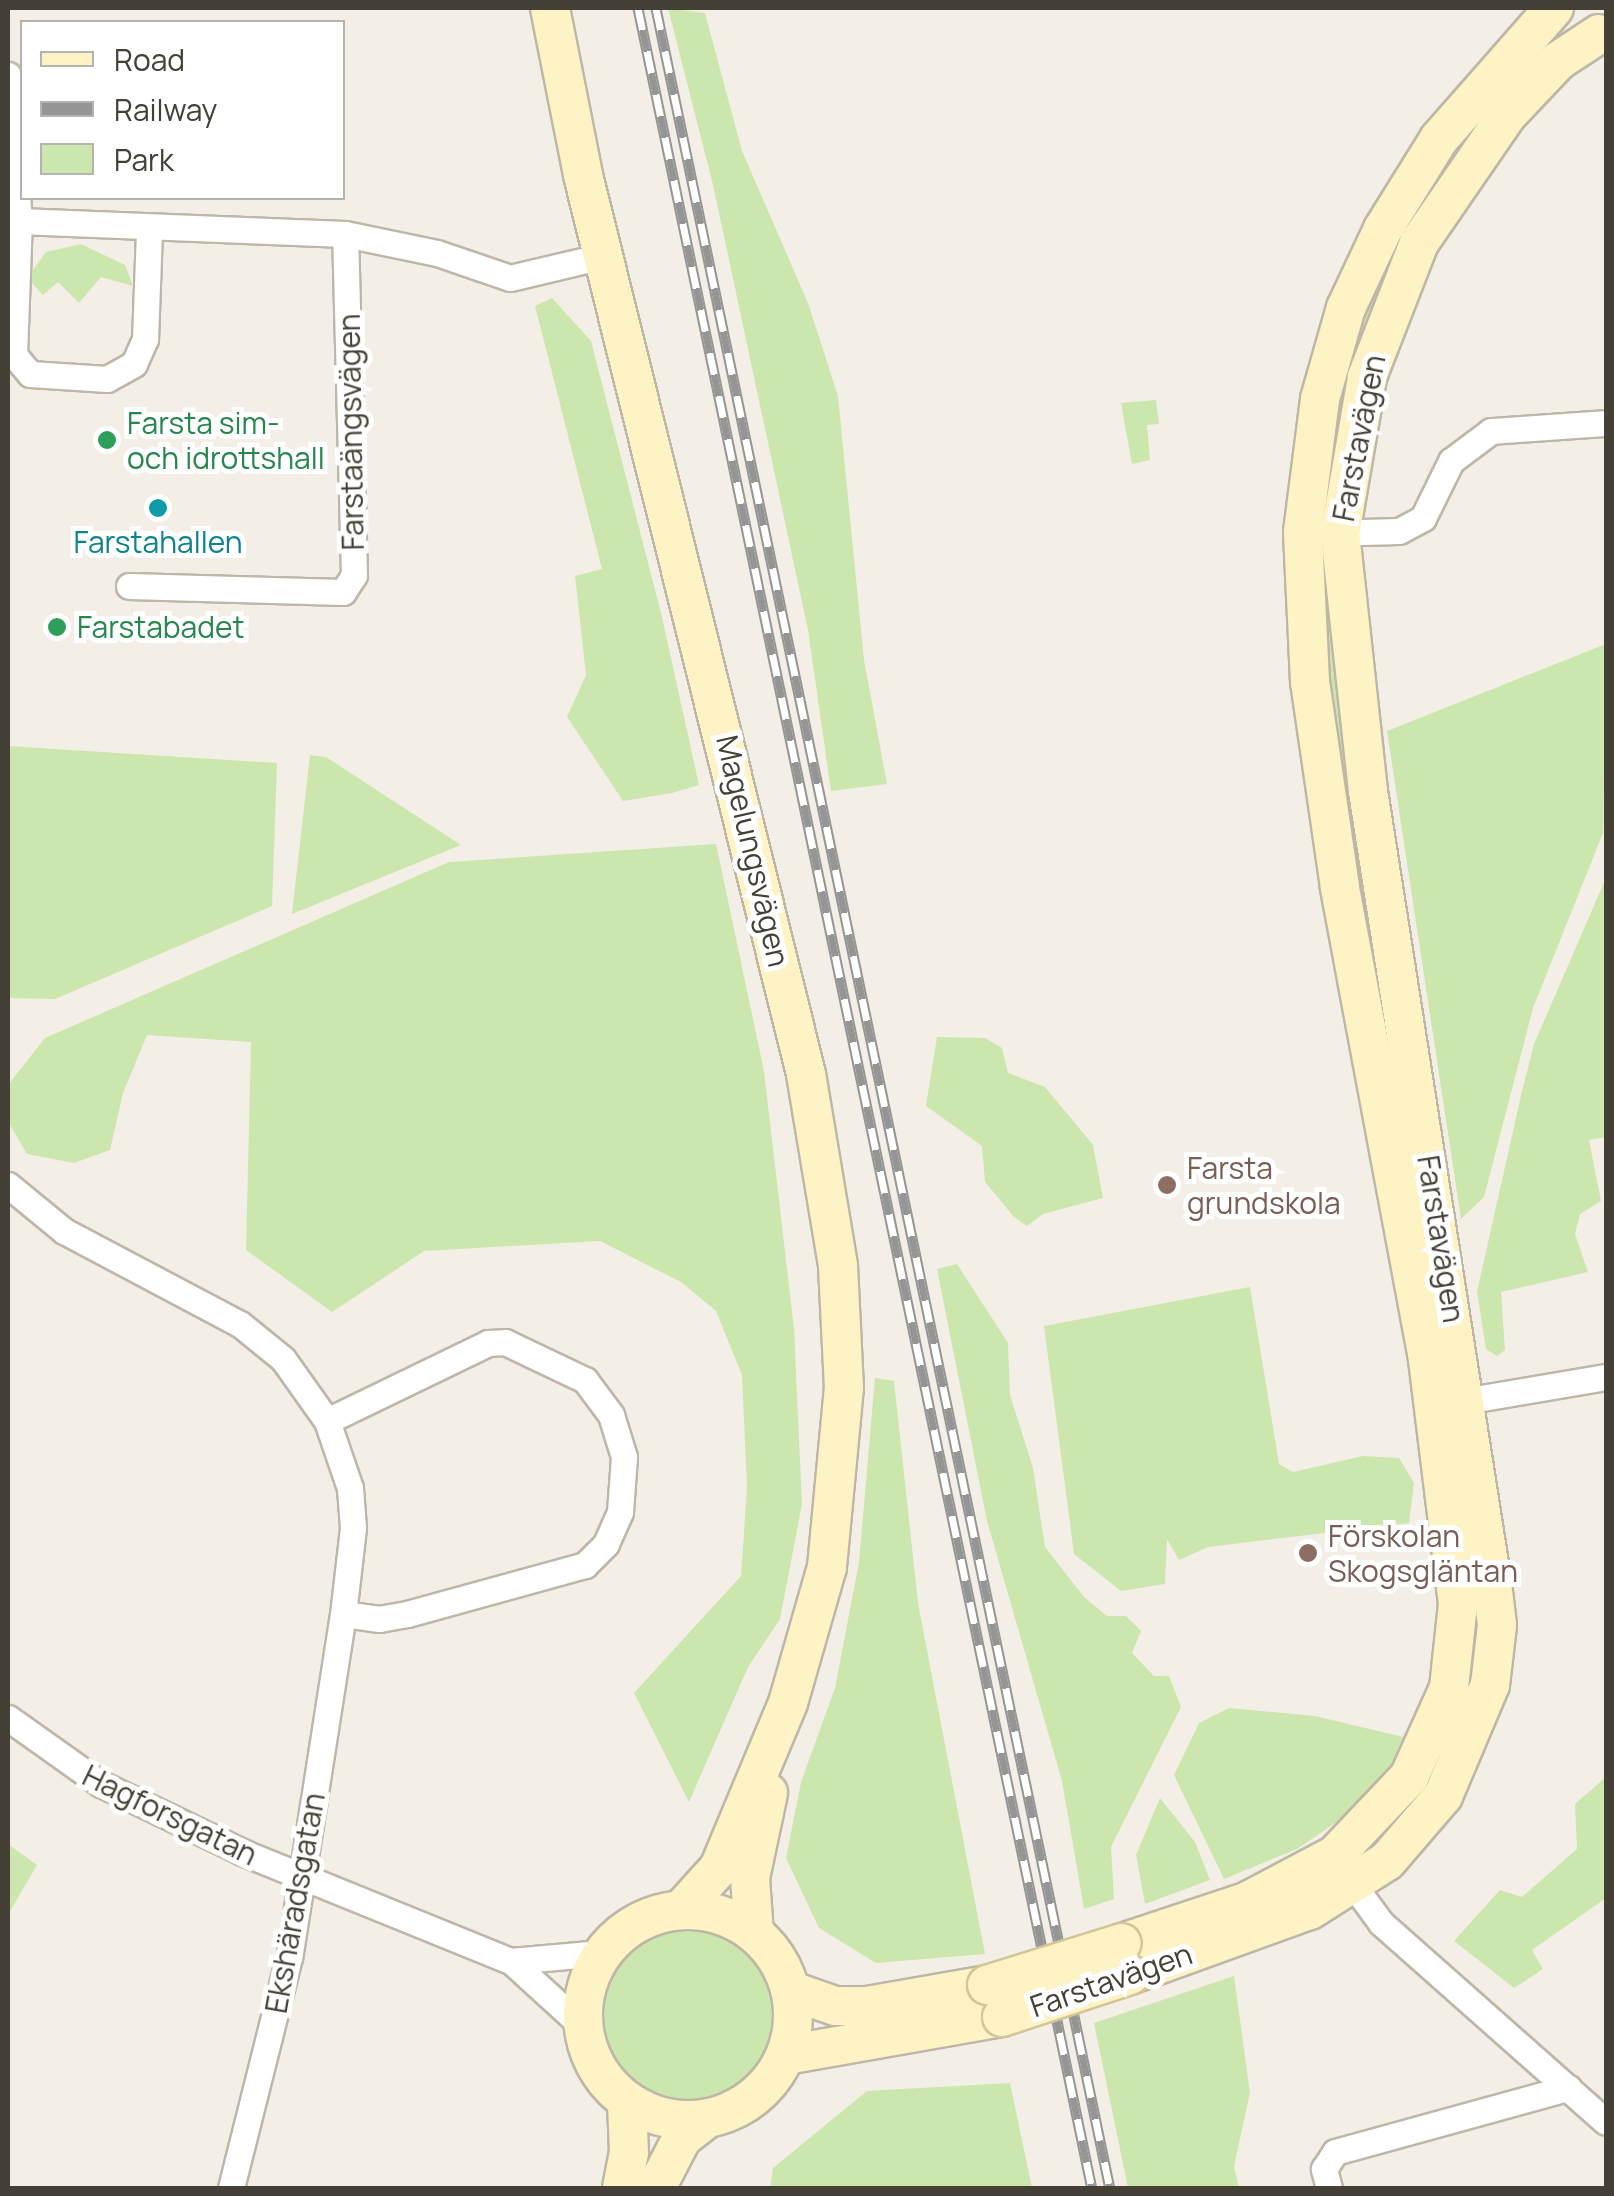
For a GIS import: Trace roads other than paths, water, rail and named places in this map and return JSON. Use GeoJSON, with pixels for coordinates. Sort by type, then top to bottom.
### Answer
{"type":"FeatureCollection","features":[{"type":"Feature","properties":{"kind":"street","name":"Magelungsvägen"},"geometry":{"type":"LineString","coordinates":[[550,8],[604,256],[751,836],[831,1205],[844,1387],[836,1504],[828,1567],[788,1703],[750,1878],[754,1932]]}},
{"type":"Feature","properties":{"kind":"street","name":"Farstavägen"},"geometry":{"type":"LineString","coordinates":[[786,2055],[994,2001],[1126,1959],[1246,1902],[1344,1871],[1414,1834],[1443,1796],[1490,1686],[1497,1625],[1448,1404],[1310,682],[1321,533],[1320,399],[1346,308],[1383,229],[1439,139],[1554,8]]}},
{"type":"Feature","properties":{"kind":"street","name":"Farstavägen"},"geometry":{"type":"LineString","coordinates":[[1567,8],[1582,28],[1603,34]]}},
{"type":"Feature","properties":{"kind":"street","name":"Farstavägen"},"geometry":{"type":"LineString","coordinates":[[1321,533],[1367,376],[1419,244],[1507,115],[1558,61],[1603,34]]}},
{"type":"Feature","properties":{"kind":"street"},"geometry":{"type":"LineString","coordinates":[[9,78],[19,221],[14,355],[30,374],[107,379],[134,364],[146,339],[148,231]]}},
{"type":"Feature","properties":{"kind":"street"},"geometry":{"type":"LineString","coordinates":[[19,221],[148,231],[346,234],[398,242],[510,278],[604,256]]}},
{"type":"Feature","properties":{"kind":"street","name":"Farstaängsvägen"},"geometry":{"type":"LineString","coordinates":[[129,586],[344,592],[354,576],[346,234]]}},
{"type":"Feature","properties":{"kind":"street"},"geometry":{"type":"LineString","coordinates":[[1321,533],[1399,531],[1423,518],[1451,461],[1491,431],[1606,423]]}},
{"type":"Feature","properties":{"kind":"street","name":"Ekshäradsgatan"},"geometry":{"type":"LineString","coordinates":[[8,1184],[121,1266],[240,1324],[283,1359],[327,1421],[350,1488],[353,1528],[343,1614],[300,1878],[274,2029],[231,2188]]}},
{"type":"Feature","properties":{"kind":"street"},"geometry":{"type":"LineString","coordinates":[[327,1421],[488,1344],[505,1342],[585,1380],[611,1414],[624,1457],[620,1512],[606,1544],[585,1565],[408,1614],[379,1619],[343,1614]]}},
{"type":"Feature","properties":{"kind":"street"},"geometry":{"type":"LineString","coordinates":[[1448,1404],[1606,1377]]}},
{"type":"Feature","properties":{"kind":"street","name":"Magelungsvägen"},"geometry":{"type":"LineString","coordinates":[[682,1909],[719,1868],[788,1703]]}},
{"type":"Feature","properties":{"kind":"street","name":"Hagforsgatan"},"geometry":{"type":"LineString","coordinates":[[8,1718],[101,1784],[300,1878],[511,1961],[581,2025]]}},
{"type":"Feature","properties":{"kind":"street"},"geometry":{"type":"LineString","coordinates":[[1344,1871],[1381,1923],[1606,2122]]}},
{"type":"Feature","properties":{"kind":"street"},"geometry":{"type":"LineString","coordinates":[[656,2188],[682,2138],[704,2121],[745,2106],[786,2055],[792,1991],[754,1932],[725,1916],[682,1909],[638,1924],[601,1953],[584,1988],[581,2025],[596,2066],[627,2103],[668,2120],[704,2121]]}},
{"type":"Feature","properties":{"kind":"street","name":"Hagforsgatan"},"geometry":{"type":"LineString","coordinates":[[511,1961],[601,1953]]}},
{"type":"Feature","properties":{"kind":"street","name":"Farstavägen"},"geometry":{"type":"LineString","coordinates":[[792,1991],[835,2006],[994,2001]]}},
{"type":"Feature","properties":{"kind":"street"},"geometry":{"type":"LineString","coordinates":[[1330,2188],[1324,2169],[1336,2152],[1568,2088]]}},
{"type":"Feature","properties":{"kind":"street"},"geometry":{"type":"LineString","coordinates":[[622,2188],[629,2152],[627,2103]]}},
{"type":"Feature","properties":{"kind":"railway"},"geometry":{"type":"LineString","coordinates":[[638,8],[1092,2188]]}},
{"type":"Feature","properties":{"kind":"railway"},"geometry":{"type":"LineString","coordinates":[[656,8],[1110,2188]]}},
{"type":"Feature","properties":{"kind":"place","name":"Farsta sim- och idrottshall"},"geometry":{"type":"Point","coordinates":[107,440]}},
{"type":"Feature","properties":{"kind":"place","name":"Farstahallen"},"geometry":{"type":"Point","coordinates":[158,508]}},
{"type":"Feature","properties":{"kind":"place","name":"Farstabadet"},"geometry":{"type":"Point","coordinates":[57,627]}},
{"type":"Feature","properties":{"kind":"place","name":"Farsta grundskola"},"geometry":{"type":"Point","coordinates":[1167,1185]}},
{"type":"Feature","properties":{"kind":"place","name":"Förskolan Skogsgläntan"},"geometry":{"type":"Point","coordinates":[1308,1553]}}]}
